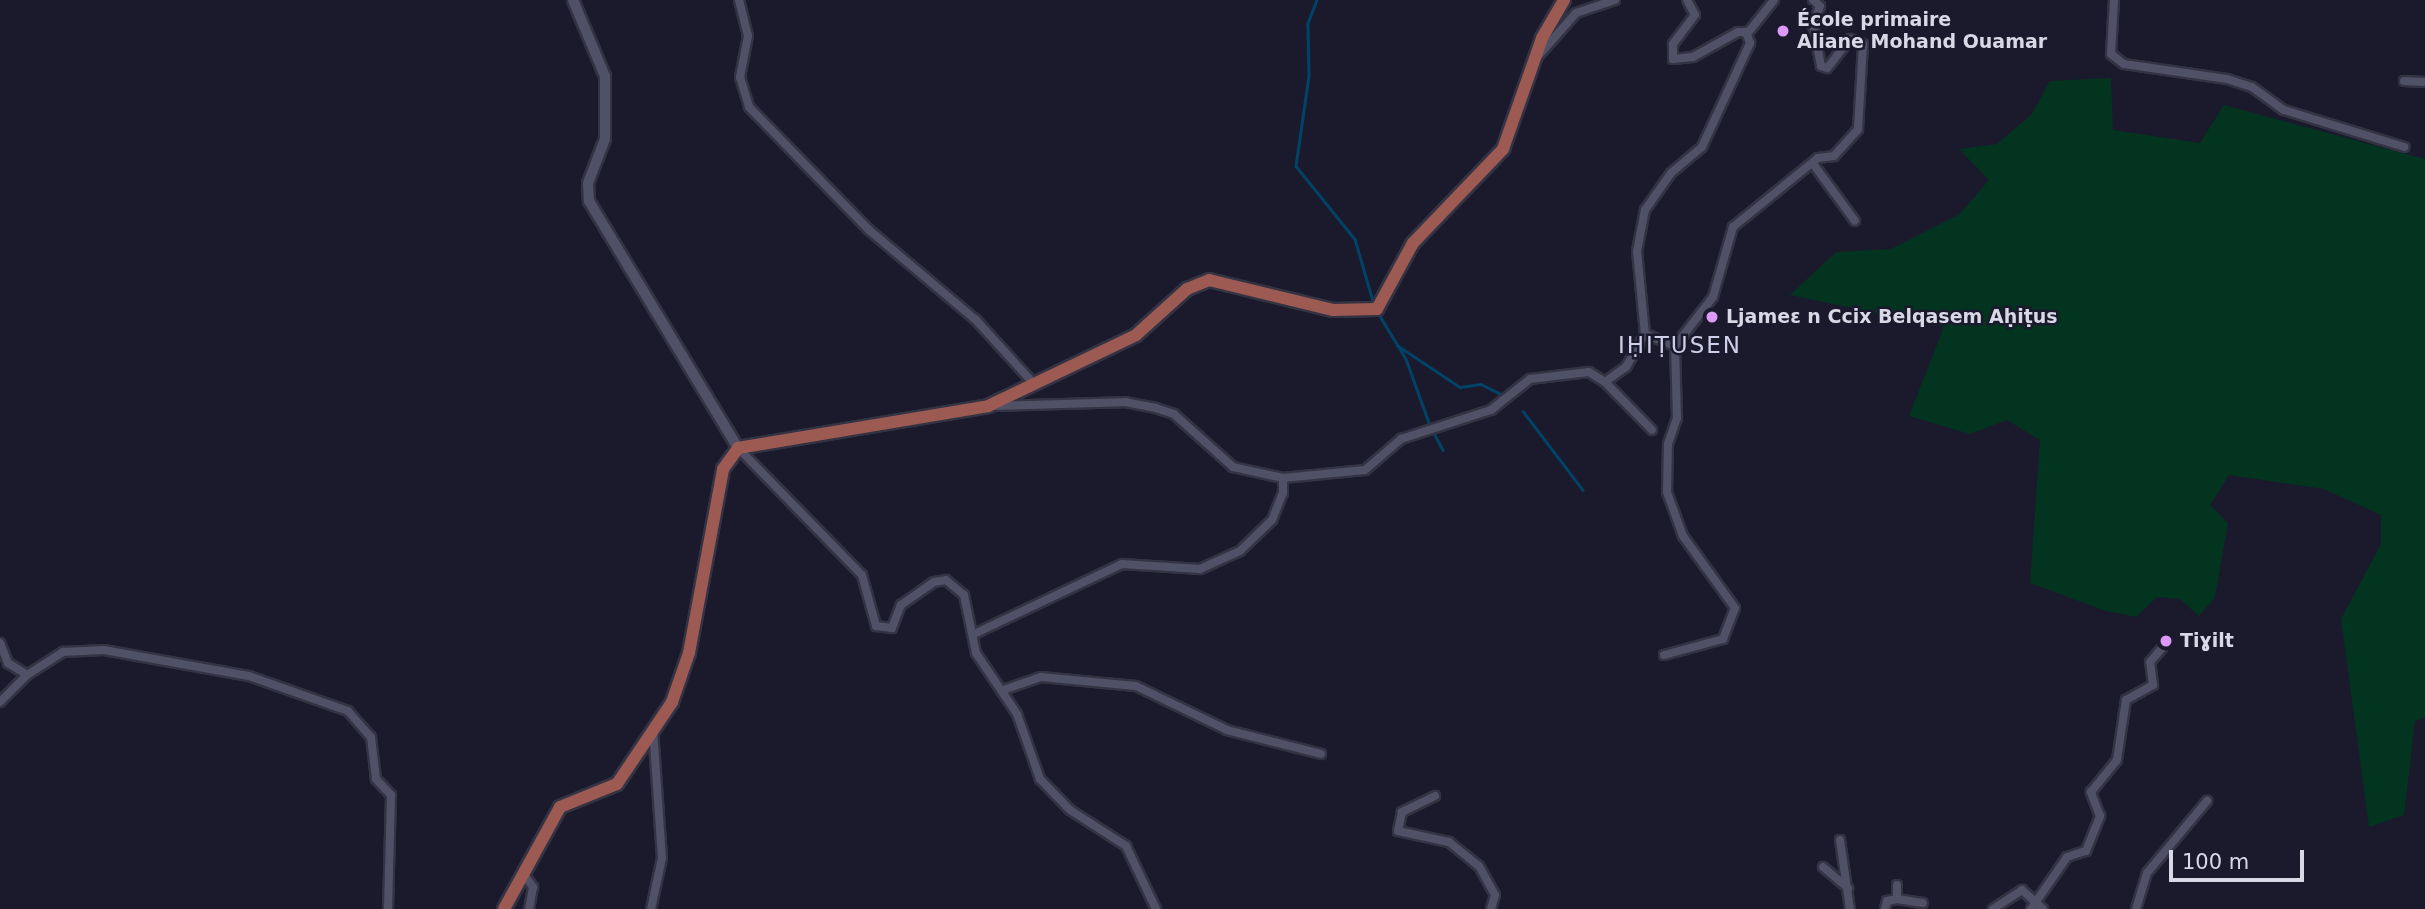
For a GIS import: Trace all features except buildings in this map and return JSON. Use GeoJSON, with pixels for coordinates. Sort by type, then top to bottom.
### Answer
{"type":"FeatureCollection","features":[{"type":"Feature","properties":{"kind":"main road"},"geometry":{"type":"LineString","coordinates":[[504,909],[525,876],[560,807],[617,783],[672,702],[689,653],[723,469],[738,447],[988,406],[1136,335],[1187,289],[1209,280],[1333,310],[1377,309],[1413,243],[1503,149],[1534,64],[1564,0]]}},
{"type":"Feature","properties":{"kind":"street"},"geometry":{"type":"LineString","coordinates":[[573,0],[604,76],[605,139],[588,183],[589,201],[738,447],[862,575],[876,626],[892,628],[912,594],[946,580],[964,595],[976,653],[1003,690],[1050,794],[1126,846],[1156,909]]}},
{"type":"Feature","properties":{"kind":"street"},"geometry":{"type":"LineString","coordinates":[[739,0],[748,36],[740,77],[748,107],[869,230],[976,320],[1035,385]]}},
{"type":"Feature","properties":{"kind":"street"},"geometry":{"type":"LineString","coordinates":[[1534,64],[1576,13],[1615,0]]}},
{"type":"Feature","properties":{"kind":"street"},"geometry":{"type":"LineString","coordinates":[[1687,0],[1695,16],[1673,44],[1672,59],[1679,63],[1738,32],[1748,34]]}},
{"type":"Feature","properties":{"kind":"street"},"geometry":{"type":"LineString","coordinates":[[1605,382],[1626,367],[1645,334],[1636,232],[1663,182],[1702,146],[1746,57],[1748,34],[1774,0]]}},
{"type":"Feature","properties":{"kind":"street"},"geometry":{"type":"LineString","coordinates":[[1664,655],[1723,639],[1735,608],[1683,537],[1667,492],[1667,454],[1677,418],[1675,346],[1713,297],[1733,227],[1814,165],[1835,156],[1857,129],[1864,60],[1863,44],[1850,39],[1828,68],[1821,66],[1813,24],[1820,6],[1813,0]]}},
{"type":"Feature","properties":{"kind":"street"},"geometry":{"type":"LineString","coordinates":[[2114,0],[2111,54],[2124,64],[2227,79],[2252,87],[2284,110],[2404,147]]}},
{"type":"Feature","properties":{"kind":"street"},"geometry":{"type":"LineString","coordinates":[[2404,81],[2425,82]]}},
{"type":"Feature","properties":{"kind":"street"},"geometry":{"type":"LineString","coordinates":[[1814,165],[1854,221]]}},
{"type":"Feature","properties":{"kind":"street"},"geometry":{"type":"LineString","coordinates":[[1645,334],[1675,346]]}},
{"type":"Feature","properties":{"kind":"street"},"geometry":{"type":"LineString","coordinates":[[988,406],[1126,402],[1156,408],[1174,414],[1233,467],[1283,478],[1365,470],[1401,439],[1491,410],[1530,379],[1589,372],[1605,382],[1652,430]]}},
{"type":"Feature","properties":{"kind":"street"},"geometry":{"type":"LineString","coordinates":[[974,634],[1122,564],[1200,569],[1240,551],[1272,520],[1283,478]]}},
{"type":"Feature","properties":{"kind":"street"},"geometry":{"type":"LineString","coordinates":[[0,643],[8,663],[27,675]]}},
{"type":"Feature","properties":{"kind":"street"},"geometry":{"type":"LineString","coordinates":[[1993,909],[2022,890],[2037,907],[2067,858],[2086,851],[2100,816],[2091,792],[2117,760],[2126,700],[2152,685],[2150,663],[2162,648]]}},
{"type":"Feature","properties":{"kind":"street"},"geometry":{"type":"LineString","coordinates":[[0,702],[27,675],[63,652],[104,650],[249,676],[348,711],[371,737],[376,779],[391,795],[388,909]]}},
{"type":"Feature","properties":{"kind":"street"},"geometry":{"type":"LineString","coordinates":[[1003,690],[1041,677],[1136,686],[1227,730],[1321,754]]}},
{"type":"Feature","properties":{"kind":"street"},"geometry":{"type":"LineString","coordinates":[[651,909],[662,858],[653,729]]}},
{"type":"Feature","properties":{"kind":"street"},"geometry":{"type":"LineString","coordinates":[[1435,796],[1402,812],[1398,831],[1449,842],[1479,866],[1495,895],[1491,909]]}},
{"type":"Feature","properties":{"kind":"street"},"geometry":{"type":"LineString","coordinates":[[2136,909],[2147,873],[2207,801]]}},
{"type":"Feature","properties":{"kind":"street"},"geometry":{"type":"LineString","coordinates":[[1840,840],[1850,909]]}},
{"type":"Feature","properties":{"kind":"street"},"geometry":{"type":"LineString","coordinates":[[1824,867],[1848,888]]}},
{"type":"Feature","properties":{"kind":"street"},"geometry":{"type":"LineString","coordinates":[[525,876],[533,887],[529,909]]}},
{"type":"Feature","properties":{"kind":"street"},"geometry":{"type":"LineString","coordinates":[[1897,900],[1898,885]]}},
{"type":"Feature","properties":{"kind":"street"},"geometry":{"type":"LineString","coordinates":[[1885,909],[1886,901],[1923,903]]}},
{"type":"Feature","properties":{"kind":"green space"},"geometry":{"type":"Polygon","coordinates":[[[2111,78],[2113,130],[2200,143],[2224,105],[2425,159],[2425,717],[2415,721],[2404,815],[2369,827],[2341,619],[2381,544],[2381,515],[2324,489],[2229,475],[2210,505],[2228,523],[2215,597],[2199,616],[2180,599],[2157,597],[2136,617],[2106,611],[2030,583],[2040,440],[2007,420],[1970,434],[1909,416],[1944,327],[1790,295],[1836,252],[1891,249],[1960,214],[1989,180],[1959,149],[1997,144],[2032,114],[2050,81],[2111,78]]]}},
{"type":"Feature","properties":{"kind":"waterway"},"geometry":{"type":"LineString","coordinates":[[1317,0],[1308,24],[1309,76],[1296,166],[1355,239],[1373,301]]}},
{"type":"Feature","properties":{"kind":"waterway"},"geometry":{"type":"LineString","coordinates":[[1380,316],[1406,359],[1431,428]]}},
{"type":"Feature","properties":{"kind":"waterway"},"geometry":{"type":"LineString","coordinates":[[1397,345],[1460,387],[1481,384],[1506,397]]}},
{"type":"Feature","properties":{"kind":"waterway"},"geometry":{"type":"LineString","coordinates":[[1523,411],[1583,490]]}},
{"type":"Feature","properties":{"kind":"waterway"},"geometry":{"type":"LineString","coordinates":[[1435,435],[1443,450]]}},
{"type":"Feature","properties":{"kind":"place","name":"École primaire Aliane Mohand Ouamar"},"geometry":{"type":"Point","coordinates":[1783,31]}},
{"type":"Feature","properties":{"kind":"place","name":"Ljameɛ n Ccix Belqasem Aḥiṭus"},"geometry":{"type":"Point","coordinates":[1712,317]}},
{"type":"Feature","properties":{"kind":"place","name":"Tiɣilt"},"geometry":{"type":"Point","coordinates":[2166,641]}},
{"type":"Feature","properties":{"kind":"district","name":"IḤIṬUSEN"},"geometry":{"type":"Point","coordinates":[1680,345]}}]}
